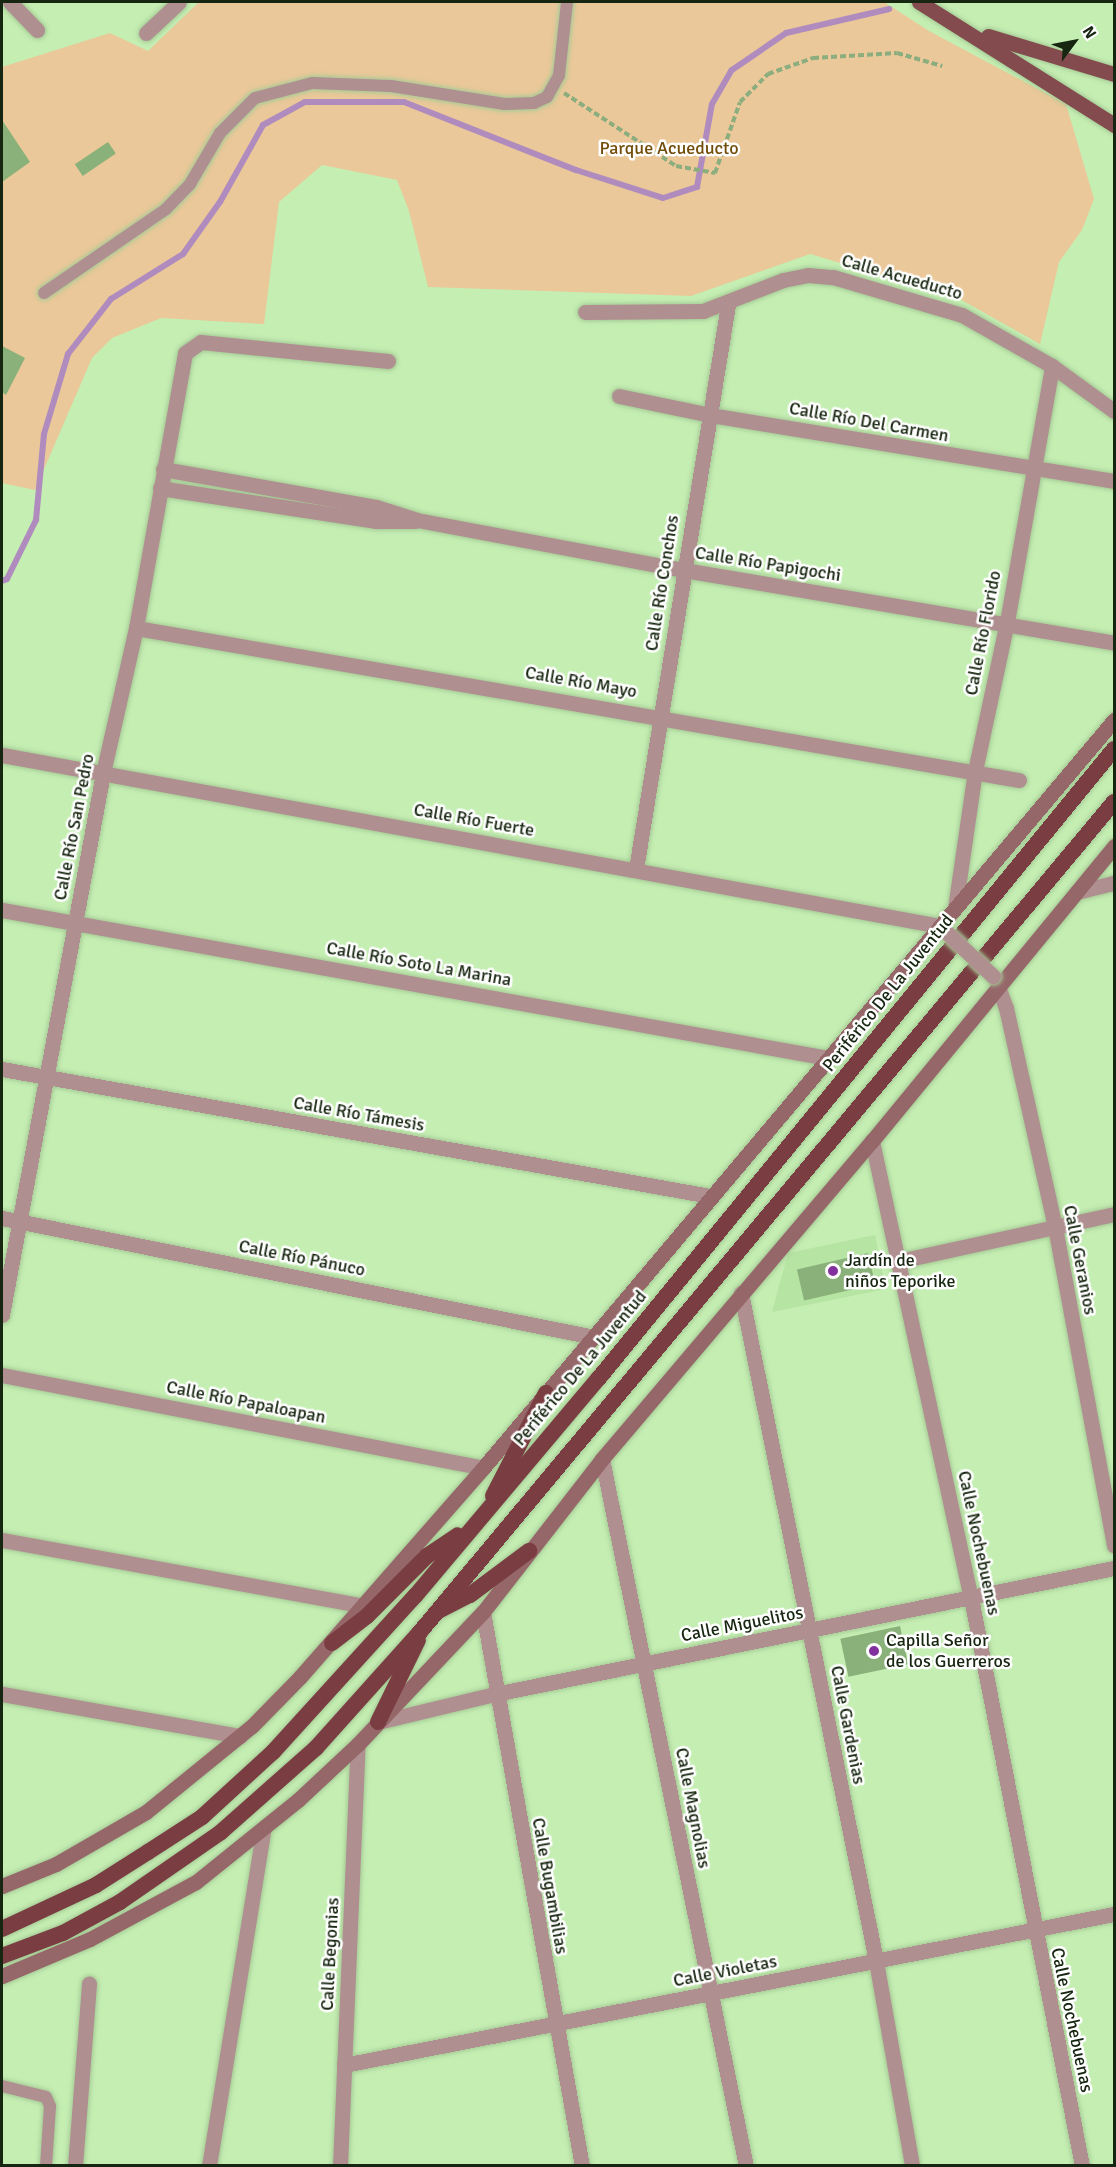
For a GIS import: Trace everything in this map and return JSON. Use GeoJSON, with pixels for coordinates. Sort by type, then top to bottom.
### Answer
{"type":"FeatureCollection","features":[{"type":"Feature","properties":{"kind":"highway","name":"Periférico De La Juventud"},"geometry":{"type":"LineString","coordinates":[[2,1929],[96,1885],[202,1817],[240,1785],[336,1684],[599,1378],[1114,749]]}},
{"type":"Feature","properties":{"kind":"highway"},"geometry":{"type":"LineString","coordinates":[[2,1956],[63,1932],[120,1902],[221,1832],[316,1748],[420,1632],[1114,802]]}},
{"type":"Feature","properties":{"kind":"highway"},"geometry":{"type":"LineString","coordinates":[[488,1507],[503,1469],[546,1393]]}},
{"type":"Feature","properties":{"kind":"highway"},"geometry":{"type":"LineString","coordinates":[[332,1643],[367,1616],[427,1556],[472,1526]]}},
{"type":"Feature","properties":{"kind":"highway"},"geometry":{"type":"LineString","coordinates":[[437,1611],[465,1599],[529,1551]]}},
{"type":"Feature","properties":{"kind":"highway"},"geometry":{"type":"LineString","coordinates":[[378,1722],[415,1653],[420,1632]]}},
{"type":"Feature","properties":{"kind":"main road"},"geometry":{"type":"LineString","coordinates":[[919,2],[1114,125]]}},
{"type":"Feature","properties":{"kind":"main road"},"geometry":{"type":"LineString","coordinates":[[962,27],[1080,67],[1114,74]]}},
{"type":"Feature","properties":{"kind":"main road","name":"Periférico De La Juventud"},"geometry":{"type":"LineString","coordinates":[[2,1886],[56,1864],[146,1812],[240,1736],[332,1643],[361,1605],[483,1468],[710,1196],[942,928],[955,908],[1114,720]]}},
{"type":"Feature","properties":{"kind":"main road"},"geometry":{"type":"LineString","coordinates":[[2,1976],[90,1939],[196,1882],[264,1828],[358,1744],[483,1612],[602,1459],[872,1141],[996,979],[1077,892],[1114,846]]}},
{"type":"Feature","properties":{"kind":"street"},"geometry":{"type":"LineString","coordinates":[[10,2],[37,30]]}},
{"type":"Feature","properties":{"kind":"street"},"geometry":{"type":"LineString","coordinates":[[146,33],[179,2]]}},
{"type":"Feature","properties":{"kind":"street","name":"Calle Acueducto"},"geometry":{"type":"LineString","coordinates":[[585,312],[676,314],[728,305],[783,280],[808,275],[833,277],[962,315],[1052,366],[1114,411]]}},
{"type":"Feature","properties":{"kind":"street","name":"Calle Río Conchos"},"geometry":{"type":"LineString","coordinates":[[636,869],[728,305]]}},
{"type":"Feature","properties":{"kind":"street","name":"Calle Río San Pedro"},"geometry":{"type":"LineString","coordinates":[[2,1315],[103,773],[136,628],[183,361],[190,348],[201,342],[388,362]]}},
{"type":"Feature","properties":{"kind":"street","name":"Calle Río Florido"},"geometry":{"type":"LineString","coordinates":[[955,908],[975,771],[1007,622],[1032,469],[1052,366]]}},
{"type":"Feature","properties":{"kind":"street","name":"Calle Río Del Carmen"},"geometry":{"type":"LineString","coordinates":[[619,396],[711,415],[1114,481]]}},
{"type":"Feature","properties":{"kind":"street","name":"Calle Río Papigochi"},"geometry":{"type":"LineString","coordinates":[[163,469],[376,507],[417,520],[684,570],[1007,622],[1114,643]]}},
{"type":"Feature","properties":{"kind":"street","name":"Calle Río Papigochi"},"geometry":{"type":"LineString","coordinates":[[160,488],[376,521],[417,520]]}},
{"type":"Feature","properties":{"kind":"street","name":"Calle Río Mayo"},"geometry":{"type":"LineString","coordinates":[[136,628],[660,716],[1019,780]]}},
{"type":"Feature","properties":{"kind":"street","name":"Calle Río Fuerte"},"geometry":{"type":"LineString","coordinates":[[2,755],[636,869],[942,928]]}},
{"type":"Feature","properties":{"kind":"street"},"geometry":{"type":"LineString","coordinates":[[1077,892],[1114,883]]}},
{"type":"Feature","properties":{"kind":"street","name":"Calle Río Soto La Marina"},"geometry":{"type":"LineString","coordinates":[[2,909],[828,1058]]}},
{"type":"Feature","properties":{"kind":"street"},"geometry":{"type":"LineString","coordinates":[[942,928],[996,979]]}},
{"type":"Feature","properties":{"kind":"street","name":"Calle Geranios"},"geometry":{"type":"LineString","coordinates":[[996,979],[1055,1227],[1114,1546]]}},
{"type":"Feature","properties":{"kind":"street","name":"Calle Río Támesis"},"geometry":{"type":"LineString","coordinates":[[2,1069],[710,1196]]}},
{"type":"Feature","properties":{"kind":"street","name":"Calle Nochebuenas"},"geometry":{"type":"LineString","coordinates":[[872,1141],[971,1598],[1033,1930],[1082,2166]]}},
{"type":"Feature","properties":{"kind":"street"},"geometry":{"type":"LineString","coordinates":[[899,1261],[1114,1214]]}},
{"type":"Feature","properties":{"kind":"street","name":"Calle Río Pánuco"},"geometry":{"type":"LineString","coordinates":[[2,1218],[594,1337]]}},
{"type":"Feature","properties":{"kind":"street","name":"Calle Gardenias"},"geometry":{"type":"LineString","coordinates":[[741,1293],[876,1961],[912,2166]]}},
{"type":"Feature","properties":{"kind":"street","name":"Calle Río Papaloapan"},"geometry":{"type":"LineString","coordinates":[[2,1375],[483,1468]]}},
{"type":"Feature","properties":{"kind":"street","name":"Calle Magnolias"},"geometry":{"type":"LineString","coordinates":[[602,1459],[746,2166]]}},
{"type":"Feature","properties":{"kind":"street"},"geometry":{"type":"LineString","coordinates":[[2,1540],[361,1605]]}},
{"type":"Feature","properties":{"kind":"street","name":"Calle Miguelitos"},"geometry":{"type":"LineString","coordinates":[[378,1722],[495,1694],[1114,1568]]}},
{"type":"Feature","properties":{"kind":"street","name":"Calle Bugambilias"},"geometry":{"type":"LineString","coordinates":[[483,1612],[495,1694],[582,2166]]}},
{"type":"Feature","properties":{"kind":"street"},"geometry":{"type":"LineString","coordinates":[[2,1694],[240,1736]]}},
{"type":"Feature","properties":{"kind":"street","name":"Calle Begonias"},"geometry":{"type":"LineString","coordinates":[[340,2166],[358,1744]]}},
{"type":"Feature","properties":{"kind":"street"},"geometry":{"type":"LineString","coordinates":[[209,2166],[264,1828]]}},
{"type":"Feature","properties":{"kind":"street","name":"Calle Violetas"},"geometry":{"type":"LineString","coordinates":[[344,2065],[1114,1914]]}},
{"type":"Feature","properties":{"kind":"street"},"geometry":{"type":"LineString","coordinates":[[75,2166],[89,1984]]}},
{"type":"Feature","properties":{"kind":"lane"},"geometry":{"type":"LineString","coordinates":[[44,294],[166,209],[190,184],[220,133],[255,98],[312,83],[391,86],[521,104],[547,97],[555,87],[567,2]]}},
{"type":"Feature","properties":{"kind":"lane"},"geometry":{"type":"LineString","coordinates":[[2,2086],[46,2097],[50,2106],[46,2166]]}},
{"type":"Feature","properties":{"kind":"path"},"geometry":{"type":"LineString","coordinates":[[555,87],[676,166],[712,173],[740,102],[768,75],[813,58],[897,53],[942,66]]}},
{"type":"Feature","properties":{"kind":"shaded area","name":"Jardín de niños Teporike"},"geometry":{"type":"Polygon","coordinates":[[[875,1235],[886,1289],[772,1312],[788,1253],[875,1235]]]}},
{"type":"Feature","properties":{"kind":"green space","name":"Parque Acueducto"},"geometry":{"type":"Polygon","coordinates":[[[199,2],[884,2],[929,31],[1066,104],[1094,199],[1082,230],[1059,262],[1040,344],[958,298],[810,254],[691,296],[428,287],[409,211],[397,180],[322,165],[279,202],[264,324],[161,318],[112,338],[92,358],[35,490],[2,483],[2,67],[110,33],[148,51],[199,2]]]}},
{"type":"Feature","properties":{"kind":"building"},"geometry":{"type":"Polygon","coordinates":[[[2,120],[30,162],[2,182],[2,120]]]}},
{"type":"Feature","properties":{"kind":"building"},"geometry":{"type":"Polygon","coordinates":[[[108,142],[116,154],[83,176],[75,164],[108,142]]]}},
{"type":"Feature","properties":{"kind":"building"},"geometry":{"type":"Polygon","coordinates":[[[2,346],[25,358],[6,395],[2,392],[2,346]]]}},
{"type":"Feature","properties":{"kind":"building"},"geometry":{"type":"Polygon","coordinates":[[[868,1253],[875,1284],[804,1301],[797,1269],[868,1253]]]}},
{"type":"Feature","properties":{"kind":"building","name":"Capilla Señor de los Guerreros"},"geometry":{"type":"Polygon","coordinates":[[[900,1626],[908,1664],[848,1677],[840,1639],[900,1626]]]}},
{"type":"Feature","properties":{"kind":"waterway"},"geometry":{"type":"LineString","coordinates":[[2,581],[7,579],[36,520],[44,434],[68,354],[111,299],[183,254],[220,202],[263,125],[305,102],[404,102],[576,170],[663,198],[697,187],[712,104],[732,70],[786,33],[889,9]]}},
{"type":"Feature","properties":{"kind":"place","name":"Jardín de niños Teporike"},"geometry":{"type":"Point","coordinates":[833,1271]}},
{"type":"Feature","properties":{"kind":"place","name":"Capilla Señor de los Guerreros"},"geometry":{"type":"Point","coordinates":[874,1651]}}]}
